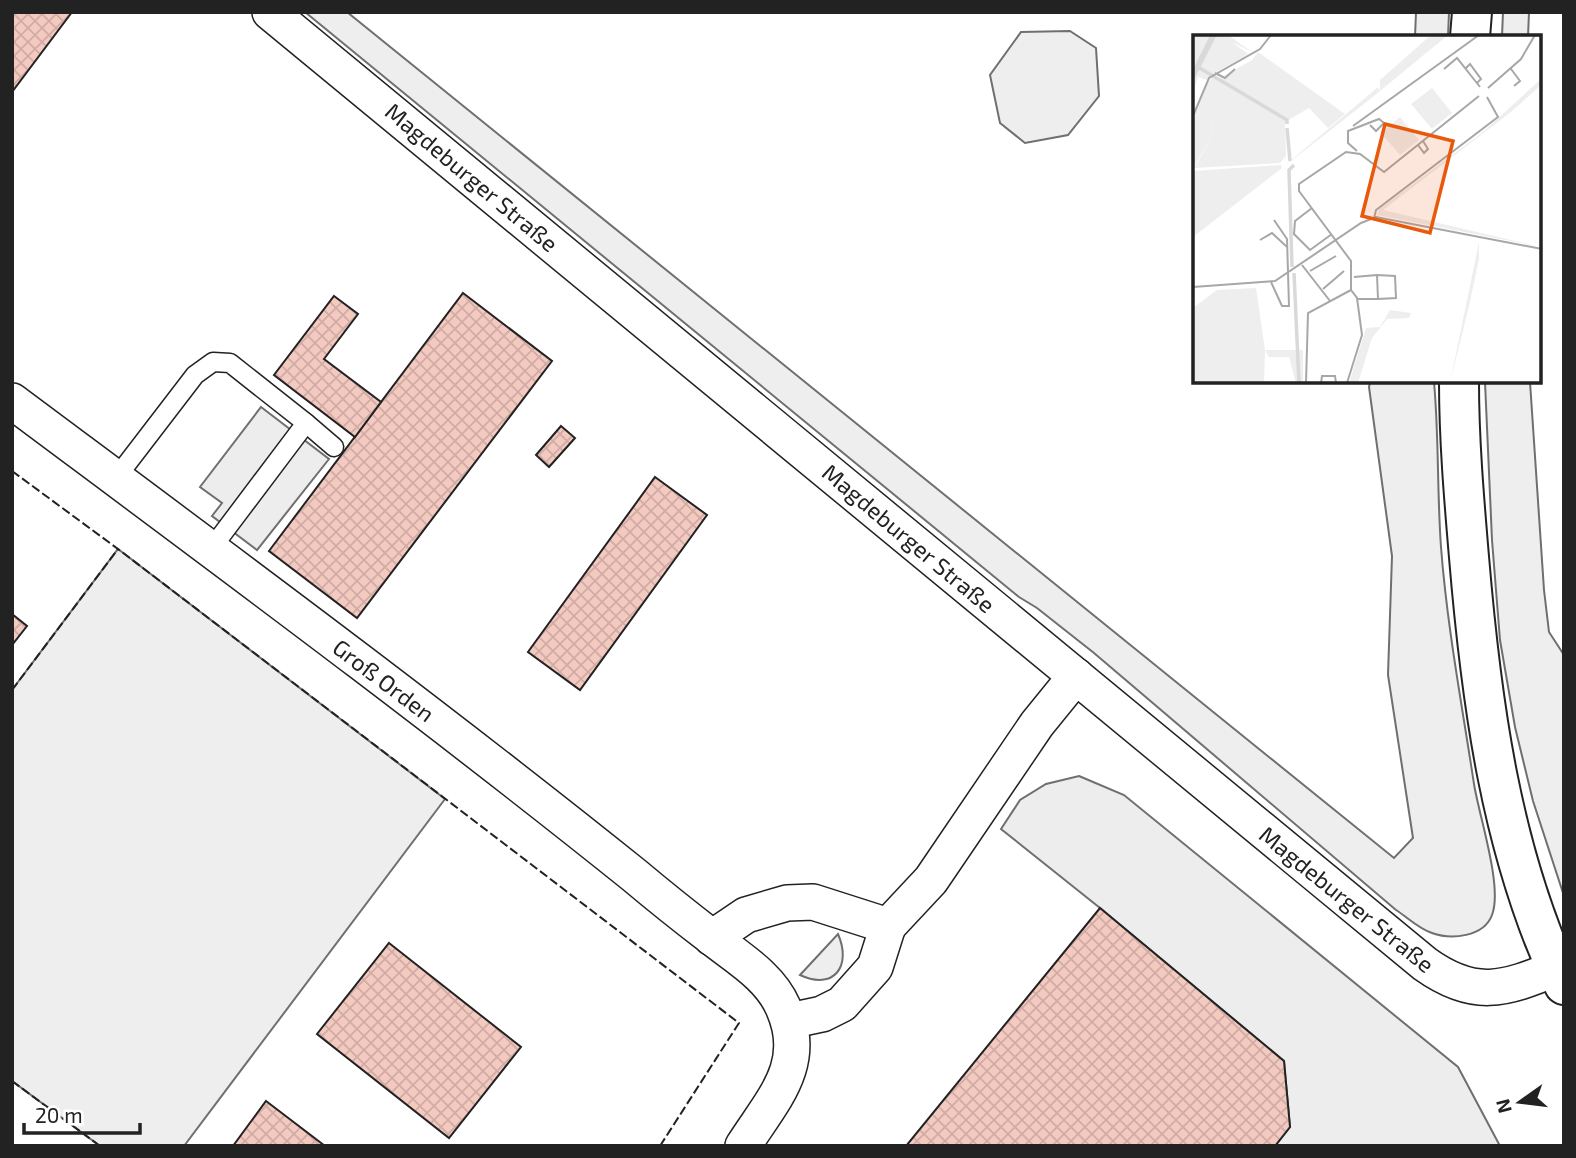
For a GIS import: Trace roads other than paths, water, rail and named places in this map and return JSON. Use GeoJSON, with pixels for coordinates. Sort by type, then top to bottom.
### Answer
{"type":"FeatureCollection","features":[{"type":"Feature","properties":{"kind":"main road"},"geometry":{"type":"LineString","coordinates":[[1470,35],[1472,12]]}},
{"type":"Feature","properties":{"kind":"main road"},"geometry":{"type":"LineString","coordinates":[[1459,383],[1470,571],[1487,716],[1517,855],[1530,901],[1560,976]]}},
{"type":"Feature","properties":{"kind":"street","name":"Magdeburger Straße"},"geometry":{"type":"LineString","coordinates":[[271,12],[1440,975],[1471,986],[1495,987],[1560,976]]}},
{"type":"Feature","properties":{"kind":"street","name":"Groß Orden"},"geometry":{"type":"LineString","coordinates":[[12,401],[523,786],[750,966],[782,1003],[789,1021]]}},
{"type":"Feature","properties":{"kind":"street"},"geometry":{"type":"LineString","coordinates":[[743,1146],[785,1082],[790,1068],[793,1036],[789,1021],[822,1014],[842,1004],[875,967],[888,926],[931,880],[1037,724],[1076,676]]}},
{"type":"Feature","properties":{"kind":"street"},"geometry":{"type":"LineString","coordinates":[[712,938],[746,915],[787,903],[813,902],[888,926]]}},
{"type":"Feature","properties":{"kind":"lane"},"geometry":{"type":"LineString","coordinates":[[116,478],[195,374],[214,362],[230,363],[334,447]]}},
{"type":"Feature","properties":{"kind":"lane"},"geometry":{"type":"LineString","coordinates":[[211,549],[306,422]]}}]}
